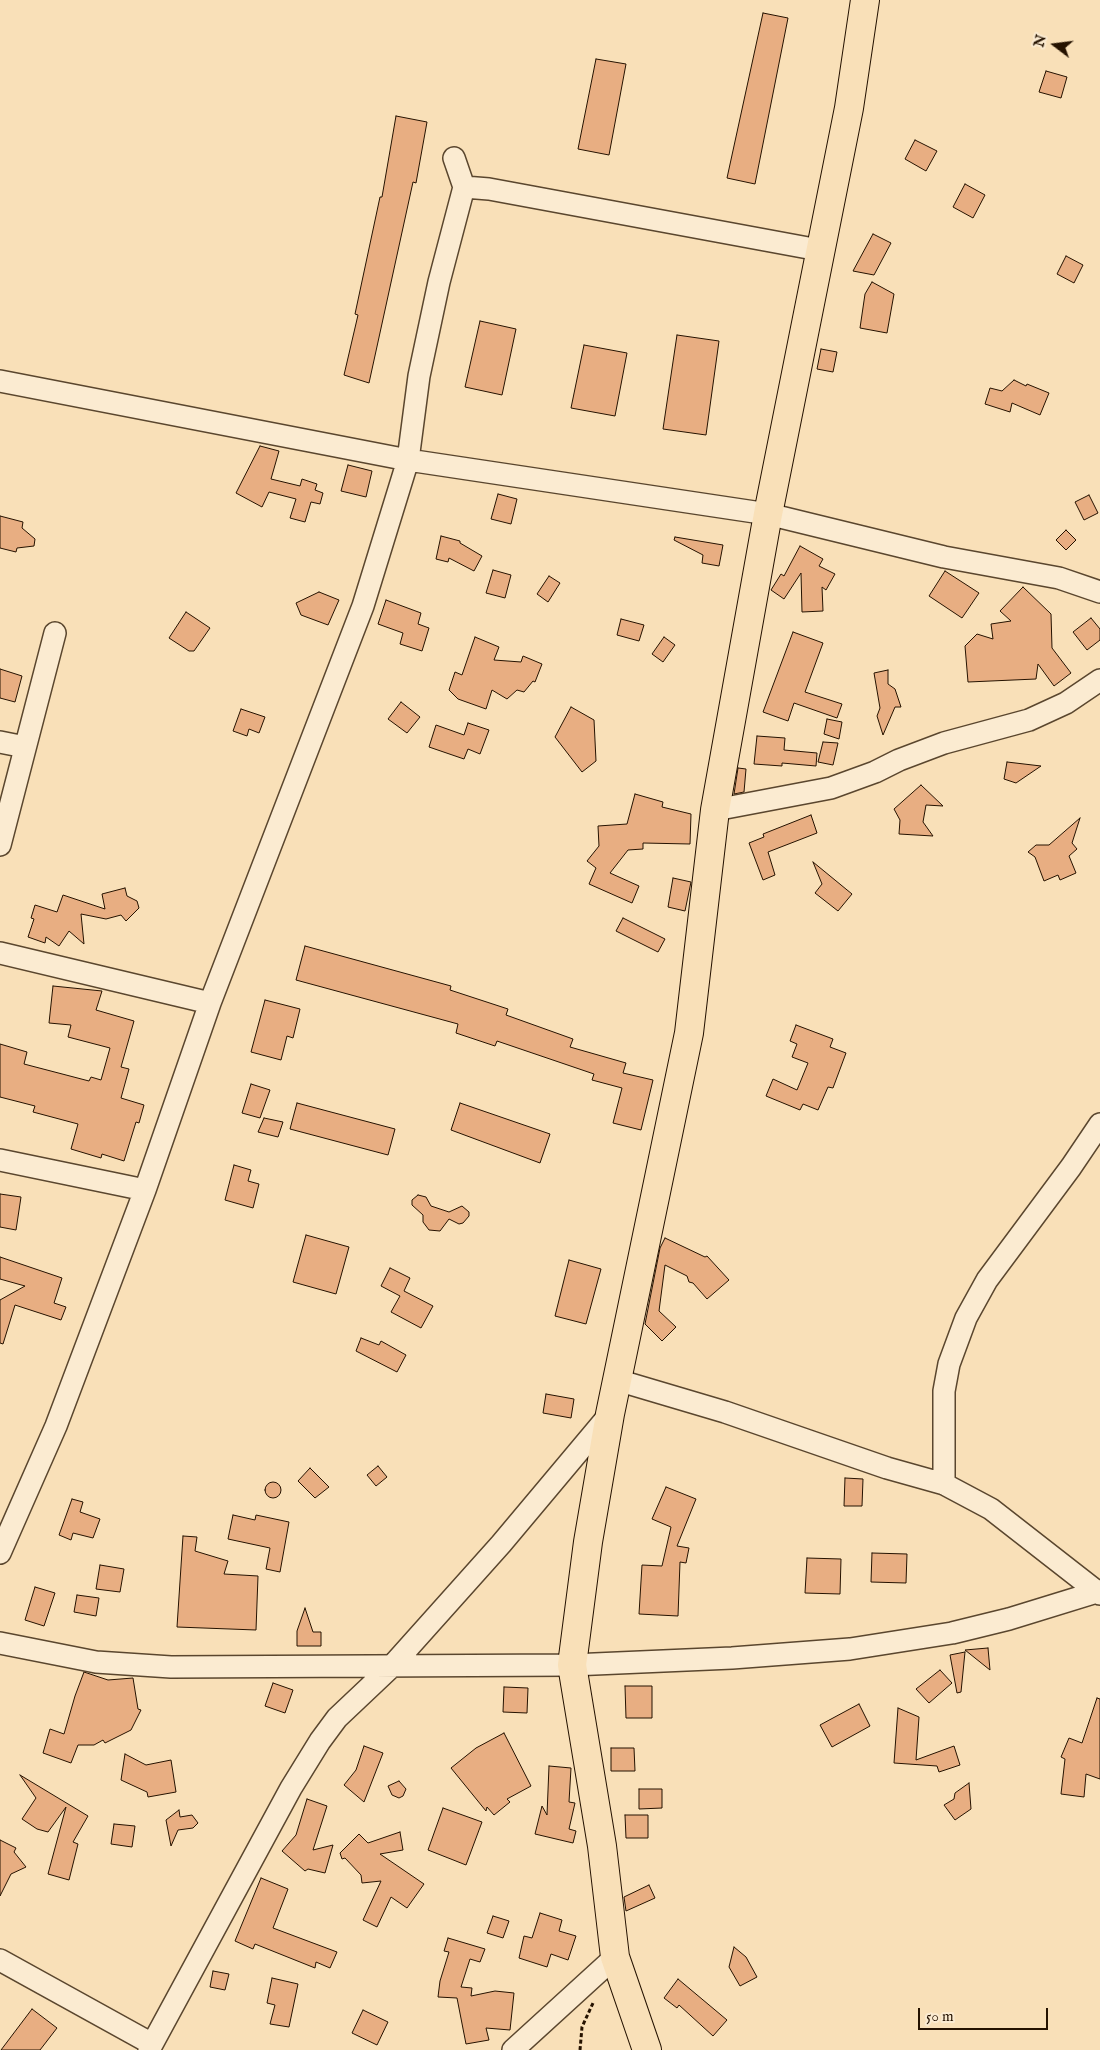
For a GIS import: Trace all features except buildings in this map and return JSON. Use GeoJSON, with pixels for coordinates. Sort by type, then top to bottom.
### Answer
{"type":"FeatureCollection","features":[{"type":"Feature","properties":{"kind":"main road"},"geometry":{"type":"LineString","coordinates":[[648,2050],[615,1957],[602,1846],[572,1665],[588,1542],[610,1414],[689,1033],[715,810],[768,514],[819,250],[849,108],[865,0]]}},
{"type":"Feature","properties":{"kind":"street"},"geometry":{"type":"LineString","coordinates":[[0,1554],[56,1426],[145,1190],[210,1002],[363,606],[408,460],[419,376],[464,187],[454,158]]}},
{"type":"Feature","properties":{"kind":"street"},"geometry":{"type":"LineString","coordinates":[[464,187],[489,189],[819,250]]}},
{"type":"Feature","properties":{"kind":"street"},"geometry":{"type":"LineString","coordinates":[[0,381],[408,460],[768,514],[944,557],[1059,578],[1100,592]]}},
{"type":"Feature","properties":{"kind":"street"},"geometry":{"type":"LineString","coordinates":[[0,845],[55,633]]}},
{"type":"Feature","properties":{"kind":"street"},"geometry":{"type":"LineString","coordinates":[[715,810],[831,788],[944,743],[1029,720],[1066,703],[1100,680]]}},
{"type":"Feature","properties":{"kind":"street"},"geometry":{"type":"LineString","coordinates":[[0,742],[24,747]]}},
{"type":"Feature","properties":{"kind":"street"},"geometry":{"type":"LineString","coordinates":[[0,953],[210,1002]]}},
{"type":"Feature","properties":{"kind":"street"},"geometry":{"type":"LineString","coordinates":[[944,1484],[944,1391],[949,1364],[966,1318],[987,1280],[1071,1168],[1100,1125]]}},
{"type":"Feature","properties":{"kind":"street"},"geometry":{"type":"LineString","coordinates":[[0,1160],[145,1190]]}},
{"type":"Feature","properties":{"kind":"street"},"geometry":{"type":"LineString","coordinates":[[617,1380],[725,1412],[887,1468],[944,1484],[991,1509],[1099,1593]]}},
{"type":"Feature","properties":{"kind":"street"},"geometry":{"type":"LineString","coordinates":[[0,1960],[151,2047],[291,1788],[320,1740],[338,1718],[391,1667],[501,1544],[610,1414]]}},
{"type":"Feature","properties":{"kind":"street"},"geometry":{"type":"LineString","coordinates":[[0,1643],[96,1662],[171,1668],[572,1665],[732,1658],[850,1649],[952,1633],[1099,1593]]}},
{"type":"Feature","properties":{"kind":"street"},"geometry":{"type":"LineString","coordinates":[[513,2050],[615,1957]]}}]}
